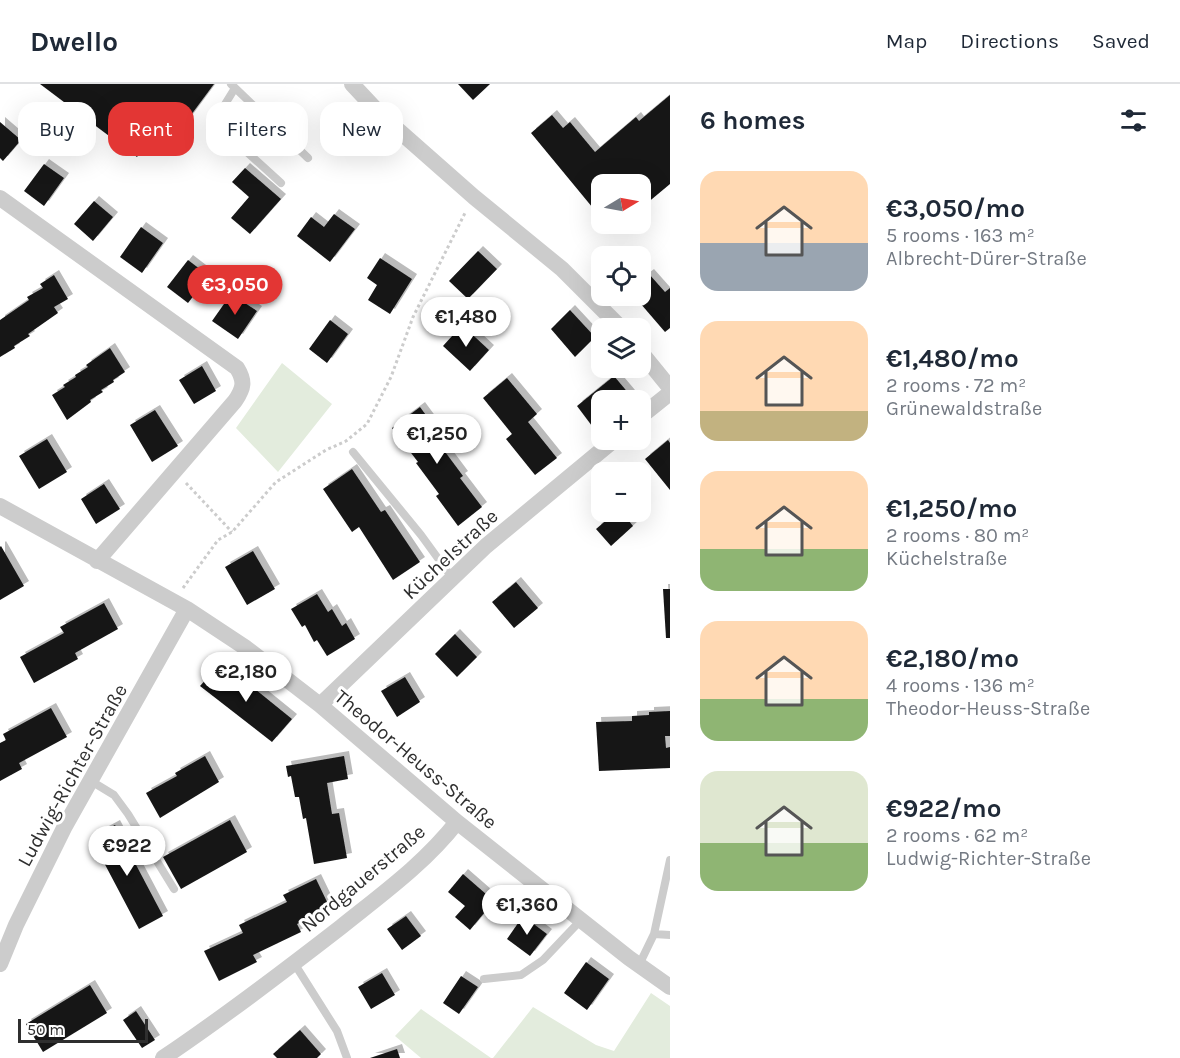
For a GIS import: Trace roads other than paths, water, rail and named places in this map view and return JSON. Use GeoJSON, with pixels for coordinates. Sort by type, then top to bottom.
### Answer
{"type":"FeatureCollection","features":[{"type":"Feature","properties":{"kind":"street"},"geometry":{"type":"LineString","coordinates":[[352,84],[381,115],[474,197],[562,269],[611,318]]}},
{"type":"Feature","properties":{"kind":"street"},"geometry":{"type":"LineString","coordinates":[[0,198],[237,368],[243,376],[244,385],[241,393],[97,561]]}},
{"type":"Feature","properties":{"kind":"street"},"geometry":{"type":"LineString","coordinates":[[651,365],[670,388]]}},
{"type":"Feature","properties":{"kind":"street"},"geometry":{"type":"LineString","coordinates":[[651,408],[670,393]]}},
{"type":"Feature","properties":{"kind":"street","name":"Küchelstraße"},"geometry":{"type":"LineString","coordinates":[[320,705],[495,539],[602,450]]}},
{"type":"Feature","properties":{"kind":"street","name":"Theodor-Heuss-Straße"},"geometry":{"type":"LineString","coordinates":[[0,506],[180,605],[246,648],[320,705],[457,822],[670,987]]}},
{"type":"Feature","properties":{"kind":"street","name":"Ludwig-Richter-Straße"},"geometry":{"type":"LineString","coordinates":[[0,964],[16,925],[65,826],[91,781],[180,605]]}},
{"type":"Feature","properties":{"kind":"street","name":"Nordgauerstraße"},"geometry":{"type":"LineString","coordinates":[[163,1058],[211,1026],[397,882],[434,850],[457,822]]}},
{"type":"Feature","properties":{"kind":"lane"},"geometry":{"type":"LineString","coordinates":[[281,183],[213,122],[233,86],[308,158]]}},
{"type":"Feature","properties":{"kind":"lane"},"geometry":{"type":"LineString","coordinates":[[353,452],[421,535],[453,579]]}},
{"type":"Feature","properties":{"kind":"lane"},"geometry":{"type":"LineString","coordinates":[[91,781],[114,795],[174,890]]}},
{"type":"Feature","properties":{"kind":"lane"},"geometry":{"type":"LineString","coordinates":[[639,965],[654,934],[670,860]]}},
{"type":"Feature","properties":{"kind":"lane"},"geometry":{"type":"LineString","coordinates":[[484,980],[521,975],[543,960],[581,920]]}},
{"type":"Feature","properties":{"kind":"lane"},"geometry":{"type":"LineString","coordinates":[[654,934],[670,935]]}},
{"type":"Feature","properties":{"kind":"lane"},"geometry":{"type":"LineString","coordinates":[[294,963],[337,1031],[347,1058]]}}]}
